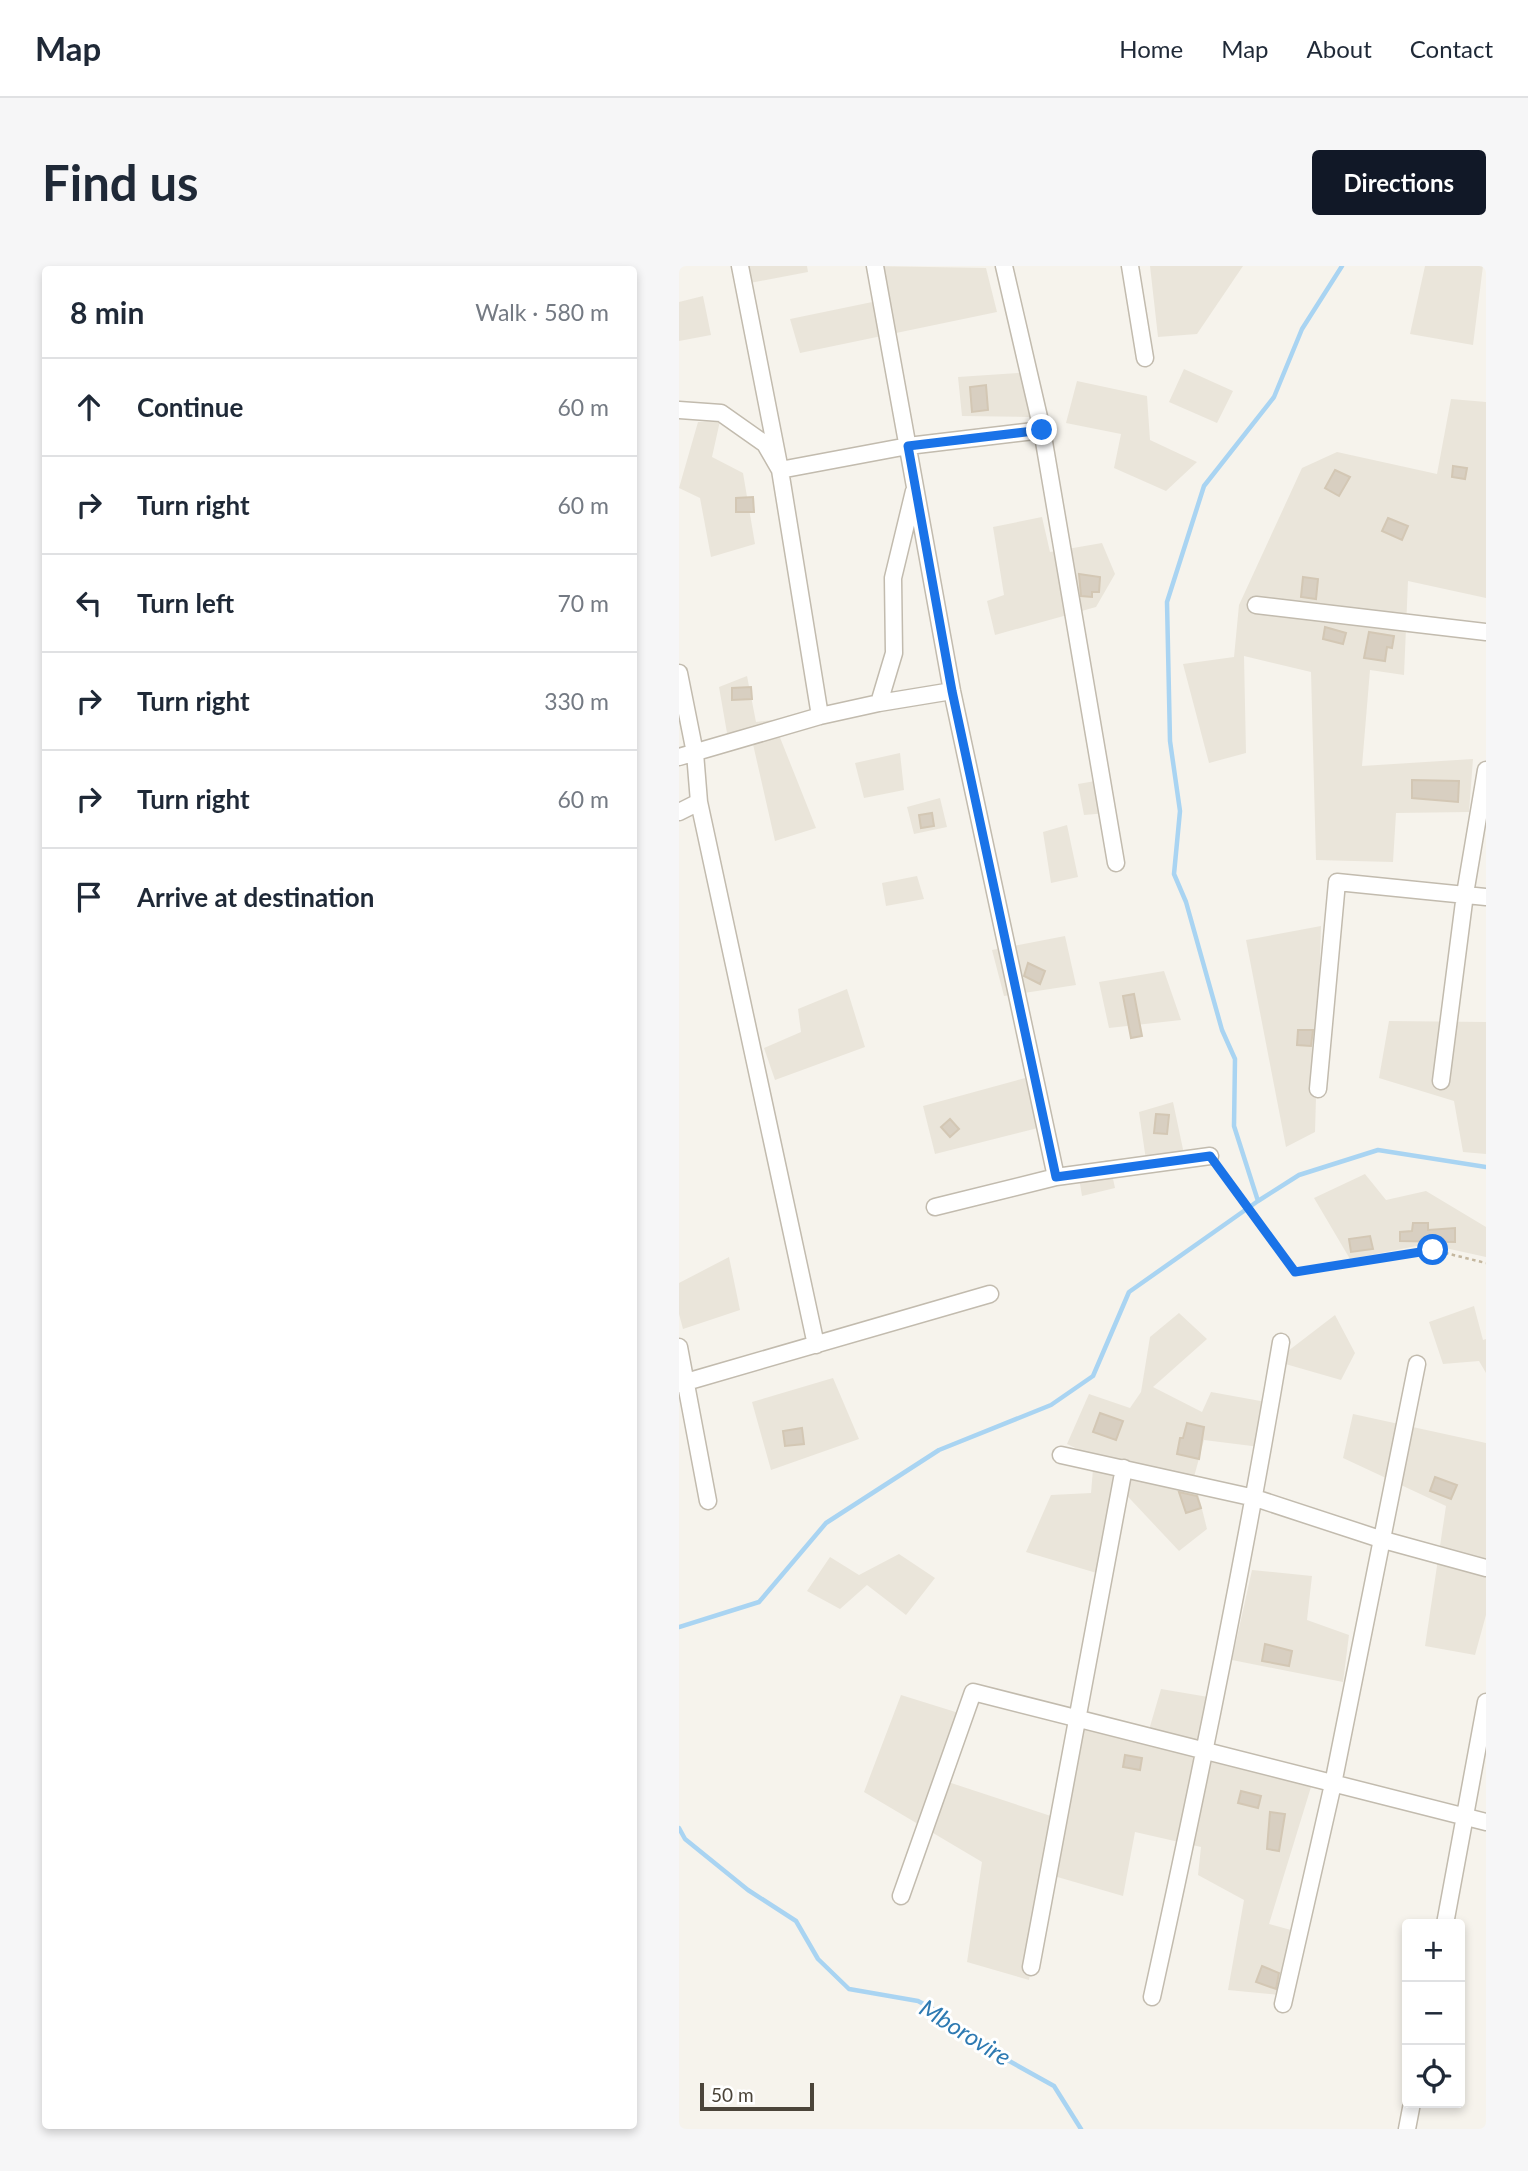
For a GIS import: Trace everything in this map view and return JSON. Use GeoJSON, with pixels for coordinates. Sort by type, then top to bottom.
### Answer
{"type":"FeatureCollection","features":[{"type":"Feature","properties":{"kind":"street"},"geometry":{"type":"LineString","coordinates":[[740,266],[781,470],[820,716]]}},
{"type":"Feature","properties":{"kind":"street"},"geometry":{"type":"LineString","coordinates":[[875,266],[952,691],[1056,1177]]}},
{"type":"Feature","properties":{"kind":"street"},"geometry":{"type":"LineString","coordinates":[[1004,266],[1042,430],[1116,863]]}},
{"type":"Feature","properties":{"kind":"street"},"geometry":{"type":"LineString","coordinates":[[1130,266],[1145,358]]}},
{"type":"Feature","properties":{"kind":"street"},"geometry":{"type":"LineString","coordinates":[[679,410],[721,413],[765,444],[781,470]]}},
{"type":"Feature","properties":{"kind":"street"},"geometry":{"type":"LineString","coordinates":[[781,470],[908,446],[1042,430]]}},
{"type":"Feature","properties":{"kind":"street"},"geometry":{"type":"LineString","coordinates":[[879,703],[894,653],[893,578],[915,485]]}},
{"type":"Feature","properties":{"kind":"street"},"geometry":{"type":"LineString","coordinates":[[1257,605],[1486,632]]}},
{"type":"Feature","properties":{"kind":"street"},"geometry":{"type":"LineString","coordinates":[[679,673],[687,755],[816,1346]]}},
{"type":"Feature","properties":{"kind":"street"},"geometry":{"type":"LineString","coordinates":[[687,755],[820,716],[952,691]]}},
{"type":"Feature","properties":{"kind":"street"},"geometry":{"type":"LineString","coordinates":[[1441,1081],[1465,894],[1486,770]]}},
{"type":"Feature","properties":{"kind":"street"},"geometry":{"type":"LineString","coordinates":[[679,812],[699,802]]}},
{"type":"Feature","properties":{"kind":"street"},"geometry":{"type":"LineString","coordinates":[[1318,1089],[1337,882],[1486,897]]}},
{"type":"Feature","properties":{"kind":"street"},"geometry":{"type":"LineString","coordinates":[[935,1207],[1056,1177],[1210,1156]]}},
{"type":"Feature","properties":{"kind":"street"},"geometry":{"type":"LineString","coordinates":[[682,1384],[990,1294]]}},
{"type":"Feature","properties":{"kind":"street"},"geometry":{"type":"LineString","coordinates":[[1152,1997],[1206,1751],[1255,1498],[1281,1342]]}},
{"type":"Feature","properties":{"kind":"street"},"geometry":{"type":"LineString","coordinates":[[679,1347],[682,1384],[708,1501]]}},
{"type":"Feature","properties":{"kind":"street"},"geometry":{"type":"LineString","coordinates":[[1283,2004],[1333,1784],[1417,1364]]}},
{"type":"Feature","properties":{"kind":"street"},"geometry":{"type":"LineString","coordinates":[[1061,1455],[1255,1498],[1380,1539],[1486,1568]]}},
{"type":"Feature","properties":{"kind":"street"},"geometry":{"type":"LineString","coordinates":[[1031,1967],[1124,1468]]}},
{"type":"Feature","properties":{"kind":"street"},"geometry":{"type":"LineString","coordinates":[[901,1896],[973,1692],[1486,1822]]}},
{"type":"Feature","properties":{"kind":"street"},"geometry":{"type":"LineString","coordinates":[[1446,1919],[1486,1702]]}},
{"type":"Feature","properties":{"kind":"street"},"geometry":{"type":"LineString","coordinates":[[1407,2129],[1411,2108]]}},
{"type":"Feature","properties":{"kind":"path"},"geometry":{"type":"LineString","coordinates":[[1210,1156],[1295,1272],[1433,1250],[1486,1263]]}},
{"type":"Feature","properties":{"kind":"shaded area"},"geometry":{"type":"Polygon","coordinates":[[[748,266],[807,266],[808,272],[750,283],[748,266]]]}},
{"type":"Feature","properties":{"kind":"shaded area"},"geometry":{"type":"Polygon","coordinates":[[[871,266],[986,268],[997,312],[800,353],[790,319],[882,300],[871,266]]]}},
{"type":"Feature","properties":{"kind":"shaded area"},"geometry":{"type":"Polygon","coordinates":[[[1150,266],[1243,266],[1197,334],[1158,337],[1150,266]]]}},
{"type":"Feature","properties":{"kind":"shaded area"},"geometry":{"type":"Polygon","coordinates":[[[1425,266],[1483,266],[1473,345],[1410,334],[1425,266]]]}},
{"type":"Feature","properties":{"kind":"shaded area"},"geometry":{"type":"Polygon","coordinates":[[[703,296],[711,335],[679,341],[679,302],[703,296]]]}},
{"type":"Feature","properties":{"kind":"shaded area"},"geometry":{"type":"Polygon","coordinates":[[[1184,369],[1233,391],[1217,423],[1169,402],[1184,369]]]}},
{"type":"Feature","properties":{"kind":"shaded area"},"geometry":{"type":"Polygon","coordinates":[[[1032,372],[1029,417],[962,416],[958,377],[1032,372]]]}},
{"type":"Feature","properties":{"kind":"shaded area"},"geometry":{"type":"Polygon","coordinates":[[[1077,381],[1147,396],[1150,440],[1197,462],[1166,491],[1114,468],[1121,434],[1066,423],[1077,381]]]}},
{"type":"Feature","properties":{"kind":"shaded area"},"geometry":{"type":"Polygon","coordinates":[[[1451,399],[1486,402],[1486,598],[1408,581],[1404,675],[1370,670],[1362,766],[1473,759],[1469,812],[1396,813],[1393,862],[1316,860],[1311,672],[1244,656],[1246,753],[1209,763],[1183,664],[1234,657],[1239,605],[1302,468],[1337,452],[1437,474],[1451,399]]]}},
{"type":"Feature","properties":{"kind":"shaded area"},"geometry":{"type":"Polygon","coordinates":[[[720,421],[712,457],[743,473],[755,544],[711,557],[700,498],[679,488],[698,422],[720,421]]]}},
{"type":"Feature","properties":{"kind":"shaded area"},"geometry":{"type":"Polygon","coordinates":[[[1042,517],[1050,552],[1102,543],[1115,574],[1096,607],[995,635],[987,601],[1004,595],[993,527],[1042,517]]]}},
{"type":"Feature","properties":{"kind":"shaded area"},"geometry":{"type":"Polygon","coordinates":[[[747,676],[756,722],[773,720],[816,828],[775,841],[750,731],[727,733],[719,687],[747,676]]]}},
{"type":"Feature","properties":{"kind":"shaded area"},"geometry":{"type":"Polygon","coordinates":[[[900,753],[904,790],[864,798],[855,763],[900,753]]]}},
{"type":"Feature","properties":{"kind":"shaded area"},"geometry":{"type":"Polygon","coordinates":[[[1101,780],[1108,813],[1084,815],[1078,784],[1101,780]]]}},
{"type":"Feature","properties":{"kind":"shaded area"},"geometry":{"type":"Polygon","coordinates":[[[940,798],[947,827],[914,834],[907,807],[940,798]]]}},
{"type":"Feature","properties":{"kind":"shaded area"},"geometry":{"type":"Polygon","coordinates":[[[1067,825],[1078,877],[1051,883],[1043,832],[1067,825]]]}},
{"type":"Feature","properties":{"kind":"shaded area"},"geometry":{"type":"Polygon","coordinates":[[[917,876],[924,899],[886,906],[882,883],[917,876]]]}},
{"type":"Feature","properties":{"kind":"shaded area"},"geometry":{"type":"Polygon","coordinates":[[[1321,926],[1315,1132],[1286,1147],[1246,940],[1321,926]]]}},
{"type":"Feature","properties":{"kind":"shaded area"},"geometry":{"type":"Polygon","coordinates":[[[1065,936],[1076,985],[1004,996],[992,950],[1065,936]]]}},
{"type":"Feature","properties":{"kind":"shaded area"},"geometry":{"type":"Polygon","coordinates":[[[1164,971],[1181,1020],[1109,1028],[1099,982],[1164,971]]]}},
{"type":"Feature","properties":{"kind":"shaded area"},"geometry":{"type":"Polygon","coordinates":[[[847,989],[865,1047],[775,1080],[764,1048],[801,1032],[798,1009],[847,989]]]}},
{"type":"Feature","properties":{"kind":"shaded area"},"geometry":{"type":"Polygon","coordinates":[[[1389,1021],[1486,1022],[1486,1154],[1463,1152],[1454,1101],[1379,1078],[1389,1021]]]}},
{"type":"Feature","properties":{"kind":"shaded area"},"geometry":{"type":"Polygon","coordinates":[[[1025,1078],[1038,1128],[935,1154],[923,1106],[1025,1078]]]}},
{"type":"Feature","properties":{"kind":"shaded area"},"geometry":{"type":"Polygon","coordinates":[[[1173,1102],[1184,1154],[1146,1160],[1139,1112],[1173,1102]]]}},
{"type":"Feature","properties":{"kind":"shaded area"},"geometry":{"type":"Polygon","coordinates":[[[1109,1160],[1115,1188],[1082,1196],[1077,1166],[1109,1160]]]}},
{"type":"Feature","properties":{"kind":"shaded area"},"geometry":{"type":"Polygon","coordinates":[[[1365,1174],[1386,1200],[1426,1191],[1486,1227],[1486,1257],[1427,1244],[1350,1259],[1314,1198],[1365,1174]]]}},
{"type":"Feature","properties":{"kind":"shaded area"},"geometry":{"type":"Polygon","coordinates":[[[729,1257],[740,1310],[683,1329],[679,1314],[679,1283],[729,1257]]]}},
{"type":"Feature","properties":{"kind":"shaded area"},"geometry":{"type":"Polygon","coordinates":[[[1474,1306],[1483,1340],[1486,1339],[1486,1373],[1479,1361],[1443,1364],[1429,1322],[1474,1306]]]}},
{"type":"Feature","properties":{"kind":"shaded area"},"geometry":{"type":"Polygon","coordinates":[[[1179,1313],[1207,1339],[1153,1387],[1202,1412],[1211,1392],[1266,1402],[1260,1447],[1204,1440],[1194,1477],[1207,1529],[1179,1551],[1117,1485],[1100,1574],[1026,1552],[1051,1495],[1091,1493],[1094,1457],[1067,1444],[1089,1394],[1130,1408],[1141,1392],[1150,1337],[1179,1313]]]}},
{"type":"Feature","properties":{"kind":"shaded area"},"geometry":{"type":"Polygon","coordinates":[[[1335,1315],[1355,1353],[1341,1380],[1275,1361],[1335,1315]]]}},
{"type":"Feature","properties":{"kind":"shaded area"},"geometry":{"type":"Polygon","coordinates":[[[833,1378],[859,1439],[771,1470],[752,1402],[833,1378]]]}},
{"type":"Feature","properties":{"kind":"shaded area"},"geometry":{"type":"Polygon","coordinates":[[[1353,1414],[1486,1443],[1486,1615],[1475,1655],[1425,1646],[1446,1506],[1343,1458],[1353,1414]]]}},
{"type":"Feature","properties":{"kind":"shaded area"},"geometry":{"type":"Polygon","coordinates":[[[899,1554],[935,1578],[906,1615],[867,1585],[840,1609],[807,1591],[830,1557],[859,1575],[899,1554]]]}},
{"type":"Feature","properties":{"kind":"shaded area"},"geometry":{"type":"Polygon","coordinates":[[[1252,1570],[1312,1576],[1307,1620],[1349,1635],[1343,1682],[1232,1660],[1252,1570]]]}},
{"type":"Feature","properties":{"kind":"shaded area"},"geometry":{"type":"Polygon","coordinates":[[[1161,1689],[1220,1699],[1211,1747],[1315,1774],[1269,1924],[1291,1930],[1280,1995],[1228,1990],[1244,1900],[1198,1875],[1201,1847],[1135,1832],[1123,1896],[1047,1874],[1029,1980],[967,1962],[982,1862],[864,1792],[901,1695],[962,1714],[936,1778],[1066,1821],[1084,1724],[1146,1740],[1161,1689]]]}},
{"type":"Feature","properties":{"kind":"building"},"geometry":{"type":"Polygon","coordinates":[[[986,385],[988,410],[972,412],[970,387],[986,385]]]}},
{"type":"Feature","properties":{"kind":"building"},"geometry":{"type":"Polygon","coordinates":[[[1453,466],[1467,468],[1465,479],[1452,477],[1453,466]]]}},
{"type":"Feature","properties":{"kind":"building"},"geometry":{"type":"Polygon","coordinates":[[[1335,470],[1350,477],[1339,496],[1325,488],[1335,470]]]}},
{"type":"Feature","properties":{"kind":"building"},"geometry":{"type":"Polygon","coordinates":[[[753,497],[754,512],[736,512],[736,498],[753,497]]]}},
{"type":"Feature","properties":{"kind":"building"},"geometry":{"type":"Polygon","coordinates":[[[1388,518],[1408,526],[1402,540],[1382,531],[1388,518]]]}},
{"type":"Feature","properties":{"kind":"building"},"geometry":{"type":"Polygon","coordinates":[[[1079,574],[1100,577],[1099,592],[1092,592],[1092,597],[1081,596],[1079,574]]]}},
{"type":"Feature","properties":{"kind":"building"},"geometry":{"type":"Polygon","coordinates":[[[1303,577],[1318,579],[1316,599],[1301,597],[1303,577]]]}},
{"type":"Feature","properties":{"kind":"building"},"geometry":{"type":"Polygon","coordinates":[[[1325,627],[1346,633],[1343,644],[1323,639],[1325,627]]]}},
{"type":"Feature","properties":{"kind":"building"},"geometry":{"type":"Polygon","coordinates":[[[1369,632],[1394,636],[1392,648],[1387,647],[1385,661],[1364,658],[1369,632]]]}},
{"type":"Feature","properties":{"kind":"building"},"geometry":{"type":"Polygon","coordinates":[[[751,687],[752,699],[732,700],[732,688],[751,687]]]}},
{"type":"Feature","properties":{"kind":"building"},"geometry":{"type":"Polygon","coordinates":[[[1412,780],[1459,781],[1458,802],[1412,798],[1412,780]]]}},
{"type":"Feature","properties":{"kind":"building"},"geometry":{"type":"Polygon","coordinates":[[[932,813],[934,826],[921,828],[919,815],[932,813]]]}},
{"type":"Feature","properties":{"kind":"building"},"geometry":{"type":"Polygon","coordinates":[[[1028,963],[1045,971],[1040,984],[1024,976],[1028,963]]]}},
{"type":"Feature","properties":{"kind":"building"},"geometry":{"type":"Polygon","coordinates":[[[1134,994],[1142,1036],[1131,1038],[1123,996],[1134,994]]]}},
{"type":"Feature","properties":{"kind":"building"},"geometry":{"type":"Polygon","coordinates":[[[1298,1030],[1313,1030],[1311,1046],[1297,1045],[1298,1030]]]}},
{"type":"Feature","properties":{"kind":"building"},"geometry":{"type":"Polygon","coordinates":[[[1156,1114],[1169,1115],[1167,1134],[1154,1133],[1156,1114]]]}},
{"type":"Feature","properties":{"kind":"building"},"geometry":{"type":"Polygon","coordinates":[[[950,1119],[959,1129],[950,1137],[941,1127],[950,1119]]]}},
{"type":"Feature","properties":{"kind":"building"},"geometry":{"type":"Polygon","coordinates":[[[1413,1223],[1428,1223],[1428,1230],[1455,1228],[1455,1242],[1400,1241],[1400,1232],[1412,1231],[1413,1223]]]}},
{"type":"Feature","properties":{"kind":"building"},"geometry":{"type":"Polygon","coordinates":[[[1370,1236],[1373,1249],[1351,1252],[1349,1239],[1370,1236]]]}},
{"type":"Feature","properties":{"kind":"building"},"geometry":{"type":"Polygon","coordinates":[[[1100,1413],[1123,1421],[1116,1440],[1093,1432],[1100,1413]]]}},
{"type":"Feature","properties":{"kind":"building"},"geometry":{"type":"Polygon","coordinates":[[[1187,1423],[1204,1427],[1199,1459],[1177,1454],[1187,1423]]]}},
{"type":"Feature","properties":{"kind":"building"},"geometry":{"type":"Polygon","coordinates":[[[802,1428],[804,1444],[785,1446],[783,1431],[802,1428]]]}},
{"type":"Feature","properties":{"kind":"building"},"geometry":{"type":"Polygon","coordinates":[[[1435,1477],[1457,1485],[1451,1499],[1430,1491],[1435,1477]]]}},
{"type":"Feature","properties":{"kind":"building"},"geometry":{"type":"Polygon","coordinates":[[[1179,1492],[1197,1496],[1201,1508],[1186,1513],[1179,1492]]]}},
{"type":"Feature","properties":{"kind":"building"},"geometry":{"type":"Polygon","coordinates":[[[1265,1644],[1292,1651],[1289,1666],[1262,1661],[1265,1644]]]}},
{"type":"Feature","properties":{"kind":"building"},"geometry":{"type":"Polygon","coordinates":[[[1125,1755],[1142,1758],[1140,1770],[1123,1767],[1125,1755]]]}},
{"type":"Feature","properties":{"kind":"building"},"geometry":{"type":"Polygon","coordinates":[[[1241,1791],[1261,1796],[1258,1808],[1238,1803],[1241,1791]]]}},
{"type":"Feature","properties":{"kind":"building"},"geometry":{"type":"Polygon","coordinates":[[[1270,1812],[1285,1814],[1279,1851],[1267,1849],[1270,1812]]]}},
{"type":"Feature","properties":{"kind":"building"},"geometry":{"type":"Polygon","coordinates":[[[1262,1966],[1279,1973],[1276,1989],[1256,1982],[1262,1966]]]}},
{"type":"Feature","properties":{"kind":"waterway"},"geometry":{"type":"LineString","coordinates":[[1258,1201],[1234,1126],[1235,1059],[1222,1030],[1186,902],[1174,874],[1180,811],[1170,741],[1167,602],[1204,486],[1274,397],[1302,329],[1342,266]]}},
{"type":"Feature","properties":{"kind":"waterway"},"geometry":{"type":"LineString","coordinates":[[679,1627],[759,1602],[826,1523],[939,1450],[1051,1405],[1093,1376],[1129,1292],[1299,1175],[1378,1150],[1486,1167]]}},
{"type":"Feature","properties":{"kind":"waterway","name":"Mborovire"},"geometry":{"type":"LineString","coordinates":[[679,1828],[685,1839],[748,1890],[796,1921],[818,1959],[849,1989],[918,2001],[944,2015],[959,2033],[1054,2086],[1081,2129]]}},
{"type":"Feature","properties":{"kind":"route"},"geometry":{"type":"LineString","coordinates":[[1042,430],[908,446],[952,691],[1056,1177],[1210,1156],[1295,1272],[1433,1250]]}}]}
